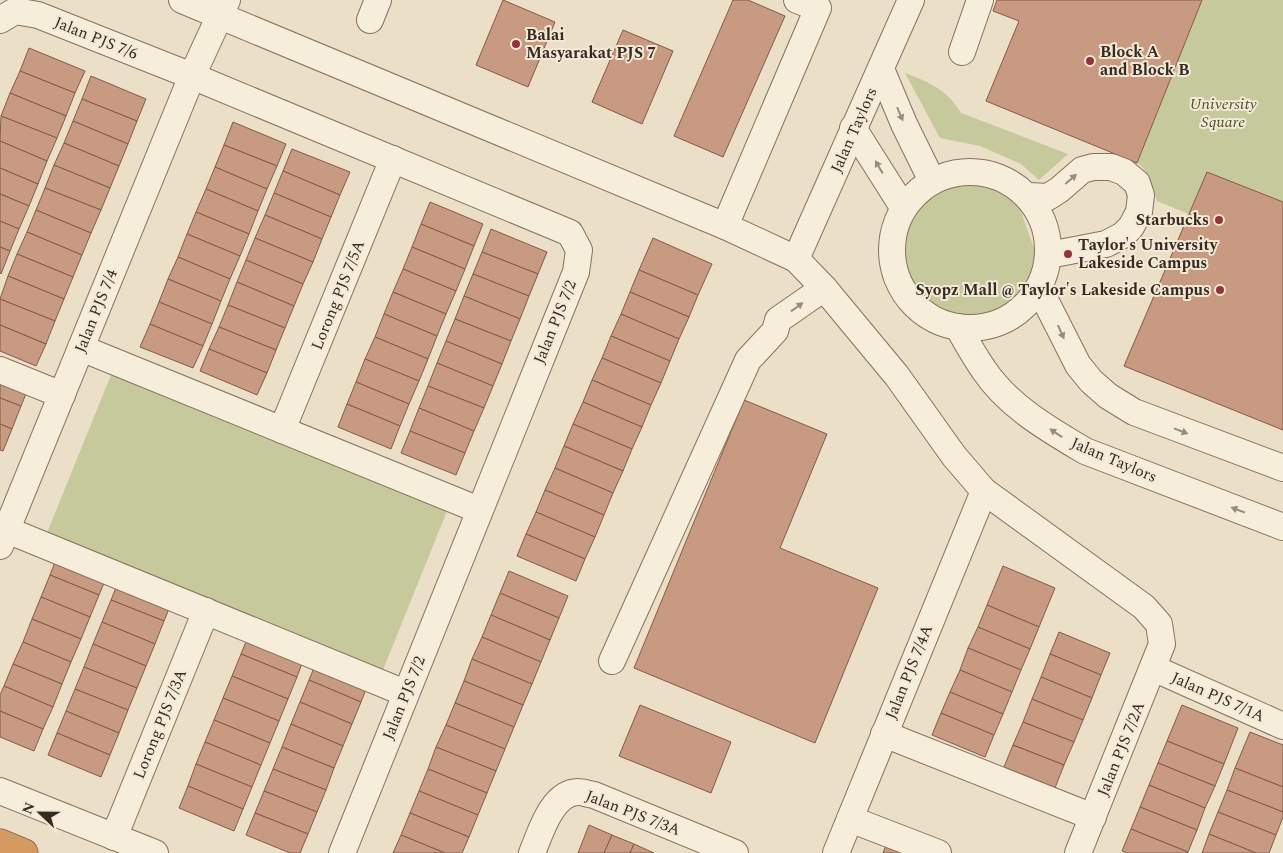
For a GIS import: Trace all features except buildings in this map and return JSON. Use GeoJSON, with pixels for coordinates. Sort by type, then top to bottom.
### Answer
{"type":"FeatureCollection","features":[{"type":"Feature","properties":{"kind":"highway"},"geometry":{"type":"LineString","coordinates":[[0,843],[24,853]]}},
{"type":"Feature","properties":{"kind":"street"},"geometry":{"type":"LineString","coordinates":[[182,0],[224,8],[725,226],[796,259],[897,376],[954,456],[984,491],[1144,607],[1159,624],[1158,656]]}},
{"type":"Feature","properties":{"kind":"street"},"geometry":{"type":"LineString","coordinates":[[725,226],[818,8],[797,0]]}},
{"type":"Feature","properties":{"kind":"street","name":"Jalan Taylors"},"geometry":{"type":"LineString","coordinates":[[796,259],[911,0]]}},
{"type":"Feature","properties":{"kind":"street"},"geometry":{"type":"LineString","coordinates":[[962,52],[980,0]]}},
{"type":"Feature","properties":{"kind":"street"},"geometry":{"type":"LineString","coordinates":[[192,76],[224,8]]}},
{"type":"Feature","properties":{"kind":"street","name":"Jalan PJS 7/6"},"geometry":{"type":"LineString","coordinates":[[0,20],[15,12],[38,15],[192,76]]}},
{"type":"Feature","properties":{"kind":"street"},"geometry":{"type":"LineString","coordinates":[[881,69],[904,124],[932,181]]}},
{"type":"Feature","properties":{"kind":"street","name":"Jalan PJS 7/2"},"geometry":{"type":"LineString","coordinates":[[192,76],[570,233],[579,250],[576,272],[342,853]]}},
{"type":"Feature","properties":{"kind":"street","name":"Jalan PJS 7/4"},"geometry":{"type":"LineString","coordinates":[[3,538],[192,76]]}},
{"type":"Feature","properties":{"kind":"street"},"geometry":{"type":"LineString","coordinates":[[853,128],[903,207]]}},
{"type":"Feature","properties":{"kind":"street","name":"Lorong PJS 7/5A"},"geometry":{"type":"LineString","coordinates":[[282,430],[393,159]]}},
{"type":"Feature","properties":{"kind":"street"},"geometry":{"type":"LineString","coordinates":[[1029,196],[1048,197],[1082,170],[1093,167],[1111,167],[1124,172],[1137,183],[1141,195],[1139,212],[1131,227],[1123,235],[1106,244],[1049,255]]}},
{"type":"Feature","properties":{"kind":"street"},"geometry":{"type":"LineString","coordinates":[[957,172],[983,172],[1008,180],[1029,196],[1045,223],[1049,255],[1039,288],[1024,307],[1004,321],[981,328],[958,327],[938,321],[920,310],[906,295],[897,276],[893,256],[894,235],[903,207],[932,181],[957,172]]}},
{"type":"Feature","properties":{"kind":"street"},"geometry":{"type":"LineString","coordinates":[[1039,288],[1078,365],[1091,381],[1108,396],[1134,412],[1283,468]]}},
{"type":"Feature","properties":{"kind":"street"},"geometry":{"type":"LineString","coordinates":[[612,661],[748,360],[775,331],[786,336],[829,295]]}},
{"type":"Feature","properties":{"kind":"street","name":"Jalan Taylors"},"geometry":{"type":"LineString","coordinates":[[958,327],[985,371],[1016,406],[1060,436],[1085,451],[1283,527]]}},
{"type":"Feature","properties":{"kind":"street"},"geometry":{"type":"LineString","coordinates":[[81,348],[479,510]]}},
{"type":"Feature","properties":{"kind":"street"},"geometry":{"type":"LineString","coordinates":[[0,370],[62,395]]}},
{"type":"Feature","properties":{"kind":"street","name":"Jalan PJS 7/4A"},"geometry":{"type":"LineString","coordinates":[[836,853],[984,491]]}},
{"type":"Feature","properties":{"kind":"street"},"geometry":{"type":"LineString","coordinates":[[3,538],[206,611],[406,692]]}},
{"type":"Feature","properties":{"kind":"street","name":"Lorong PJS 7/3A"},"geometry":{"type":"LineString","coordinates":[[114,837],[206,611]]}},
{"type":"Feature","properties":{"kind":"street","name":"Jalan PJS 7/1A"},"geometry":{"type":"LineString","coordinates":[[1158,656],[1283,726]]}},
{"type":"Feature","properties":{"kind":"street","name":"Jalan PJS 7/2A"},"geometry":{"type":"LineString","coordinates":[[1078,853],[1158,656]]}},
{"type":"Feature","properties":{"kind":"street"},"geometry":{"type":"LineString","coordinates":[[884,734],[1093,817]]}},
{"type":"Feature","properties":{"kind":"street"},"geometry":{"type":"LineString","coordinates":[[0,791],[155,853]]}},
{"type":"Feature","properties":{"kind":"street","name":"Jalan PJS 7/3A"},"geometry":{"type":"LineString","coordinates":[[532,853],[550,811],[562,798],[576,792],[594,794],[735,853]]}},
{"type":"Feature","properties":{"kind":"street"},"geometry":{"type":"LineString","coordinates":[[850,819],[938,853]]}},
{"type":"Feature","properties":{"kind":"green space","name":"University Square"},"geometry":{"type":"Polygon","coordinates":[[[1202,0],[1283,0],[1283,202],[1207,172],[1189,214],[1157,201],[1148,175],[1137,163],[1202,0]]]}},
{"type":"Feature","properties":{"kind":"green space"},"geometry":{"type":"Polygon","coordinates":[[[905,73],[944,92],[961,113],[1068,154],[1039,180],[1021,164],[980,146],[940,138],[905,73]]]}},
{"type":"Feature","properties":{"kind":"green space"},"geometry":{"type":"Polygon","coordinates":[[[955,175],[978,177],[999,188],[1019,206],[1036,254],[1034,285],[1022,302],[1009,312],[993,318],[956,320],[936,314],[915,299],[898,267],[894,240],[914,196],[932,182],[955,175]]]}},
{"type":"Feature","properties":{"kind":"green space"},"geometry":{"type":"Polygon","coordinates":[[[113,370],[449,506],[383,670],[47,533],[113,370]]]}},
{"type":"Feature","properties":{"kind":"place","name":"Balai Masyarakat PJS 7"},"geometry":{"type":"Point","coordinates":[516,44]}},
{"type":"Feature","properties":{"kind":"place","name":"Block A and Block B"},"geometry":{"type":"Point","coordinates":[1090,61]}},
{"type":"Feature","properties":{"kind":"place","name":"Starbucks"},"geometry":{"type":"Point","coordinates":[1219,220]}},
{"type":"Feature","properties":{"kind":"place","name":"Taylor's University Lakeside Campus"},"geometry":{"type":"Point","coordinates":[1068,254]}},
{"type":"Feature","properties":{"kind":"place","name":"Syopz Mall @ Taylor's Lakeside Campus"},"geometry":{"type":"Point","coordinates":[1220,290]}}]}
